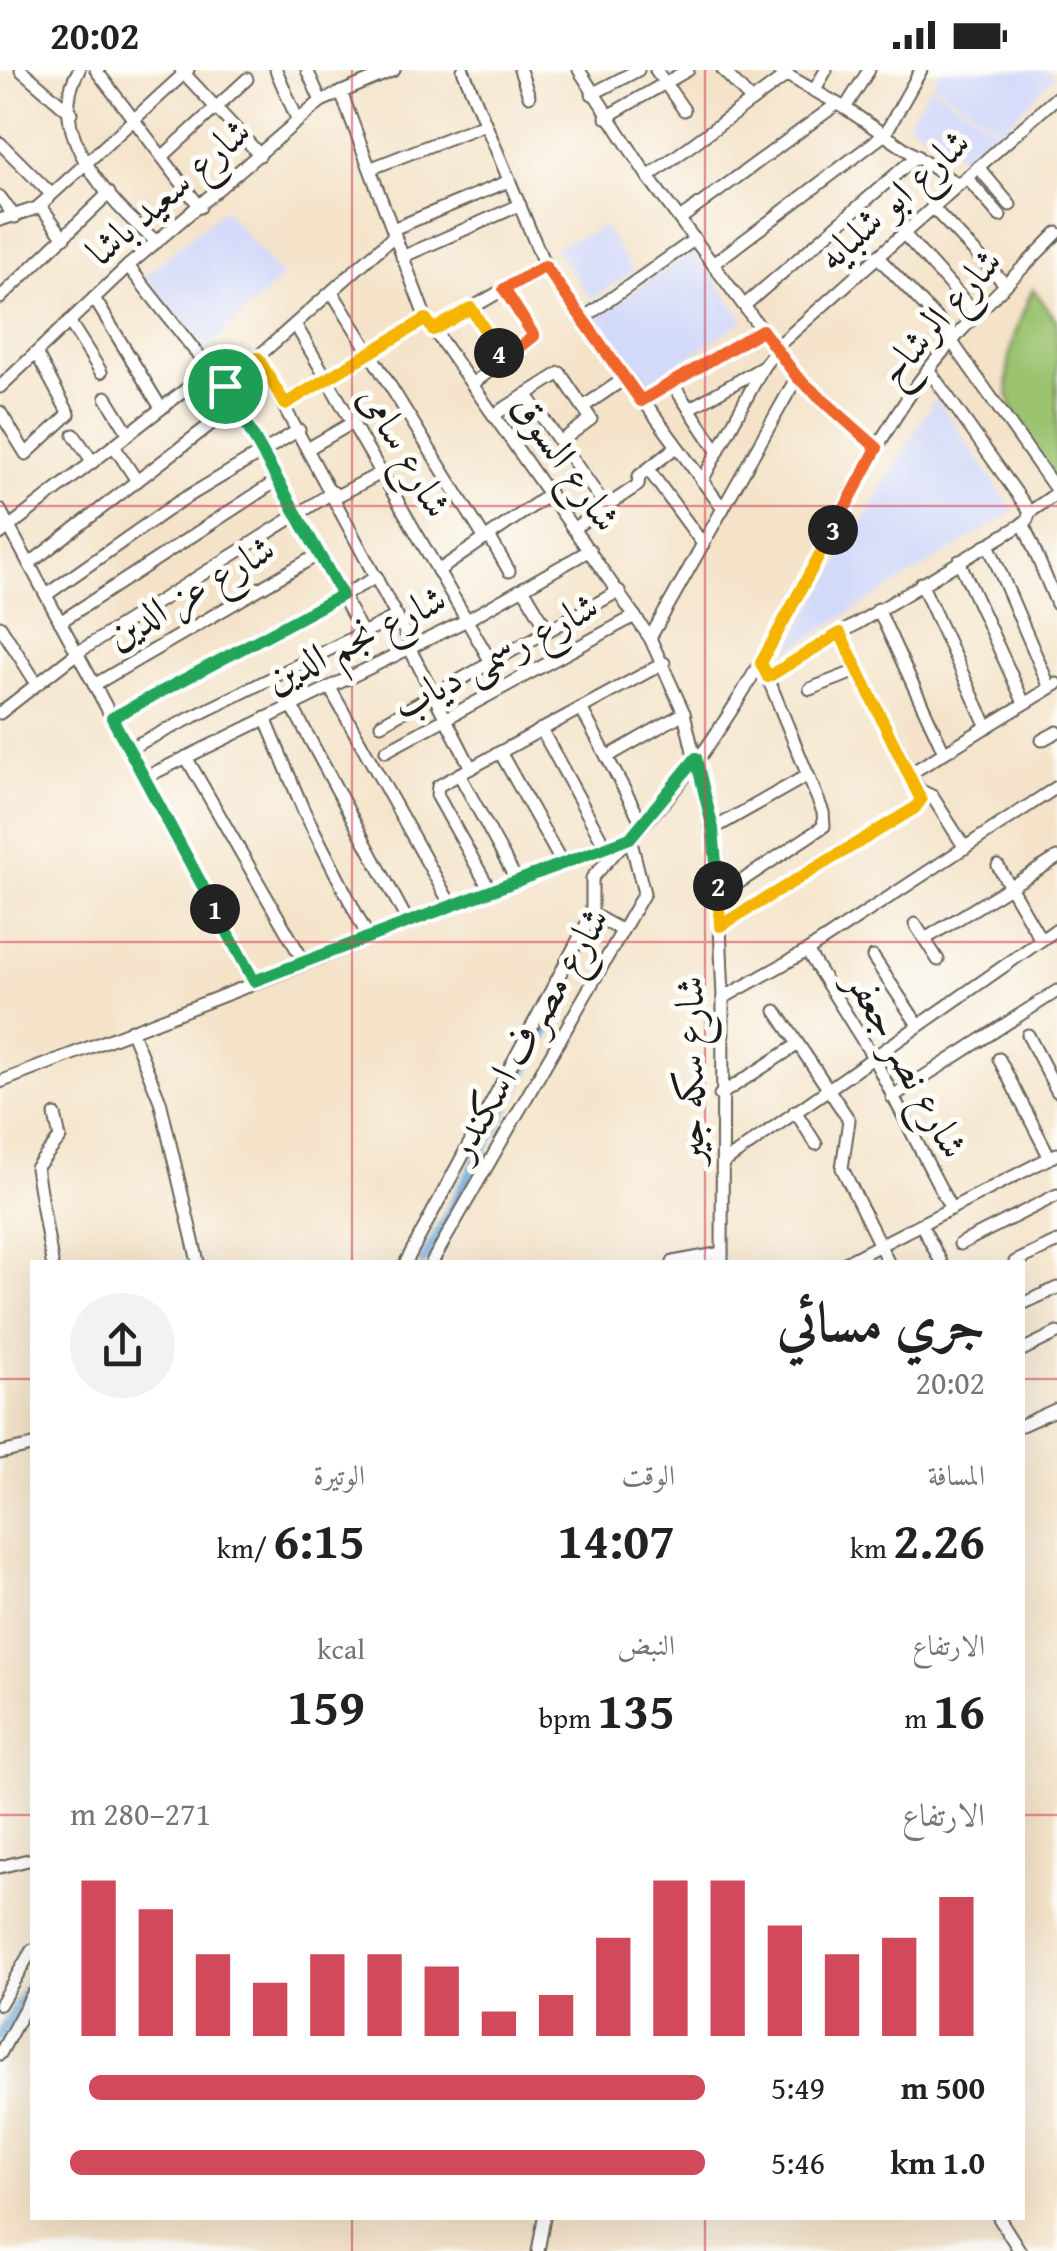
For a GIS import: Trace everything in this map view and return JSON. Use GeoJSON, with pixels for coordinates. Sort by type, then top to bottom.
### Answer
{"type":"FeatureCollection","features":[{"type":"Feature","properties":{"kind":"street"},"geometry":{"type":"LineString","coordinates":[[79,70],[70,126],[86,160],[109,194],[157,242]]}},
{"type":"Feature","properties":{"kind":"street"},"geometry":{"type":"LineString","coordinates":[[96,70],[200,207]]}},
{"type":"Feature","properties":{"kind":"street"},"geometry":{"type":"LineString","coordinates":[[276,70],[298,120]]}},
{"type":"Feature","properties":{"kind":"street"},"geometry":{"type":"LineString","coordinates":[[307,70],[321,101]]}},
{"type":"Feature","properties":{"kind":"street","name":"شارع سعيد باشا"},"geometry":{"type":"LineString","coordinates":[[0,387],[128,266],[321,101],[368,75],[394,70]]}},
{"type":"Feature","properties":{"kind":"street"},"geometry":{"type":"LineString","coordinates":[[463,70],[545,266],[624,379],[723,508]]}},
{"type":"Feature","properties":{"kind":"street"},"geometry":{"type":"LineString","coordinates":[[520,70],[529,96]]}},
{"type":"Feature","properties":{"kind":"street"},"geometry":{"type":"LineString","coordinates":[[579,70],[648,177],[778,353],[797,377],[877,448]]}},
{"type":"Feature","properties":{"kind":"street"},"geometry":{"type":"LineString","coordinates":[[592,94],[638,70]]}},
{"type":"Feature","properties":{"kind":"street"},"geometry":{"type":"LineString","coordinates":[[656,70],[684,110]]}},
{"type":"Feature","properties":{"kind":"street"},"geometry":{"type":"LineString","coordinates":[[606,117],[688,70]]}},
{"type":"Feature","properties":{"kind":"street"},"geometry":{"type":"LineString","coordinates":[[723,70],[752,100]]}},
{"type":"Feature","properties":{"kind":"street"},"geometry":{"type":"LineString","coordinates":[[814,90],[826,70]]}},
{"type":"Feature","properties":{"kind":"street"},"geometry":{"type":"LineString","coordinates":[[680,220],[841,106],[869,70]]}},
{"type":"Feature","properties":{"kind":"street"},"geometry":{"type":"LineString","coordinates":[[712,264],[885,134],[921,70]]}},
{"type":"Feature","properties":{"kind":"street"},"geometry":{"type":"LineString","coordinates":[[25,71],[71,112]]}},
{"type":"Feature","properties":{"kind":"street"},"geometry":{"type":"LineString","coordinates":[[0,220],[40,205],[185,71],[260,154]]}},
{"type":"Feature","properties":{"kind":"street"},"geometry":{"type":"LineString","coordinates":[[648,177],[752,100],[782,72],[962,180],[1000,216]]}},
{"type":"Feature","properties":{"kind":"street"},"geometry":{"type":"LineString","coordinates":[[162,157],[246,79]]}},
{"type":"Feature","properties":{"kind":"street","name":"شارع السوق"},"geometry":{"type":"LineString","coordinates":[[341,92],[430,324],[650,638],[684,714],[696,758]]}},
{"type":"Feature","properties":{"kind":"street","name":"شارع ابو شلبايه"},"geometry":{"type":"LineString","coordinates":[[763,368],[778,353],[782,342],[1057,97]]}},
{"type":"Feature","properties":{"kind":"street"},"geometry":{"type":"LineString","coordinates":[[372,168],[485,124]]}},
{"type":"Feature","properties":{"kind":"street"},"geometry":{"type":"LineString","coordinates":[[0,143],[51,194]]}},
{"type":"Feature","properties":{"kind":"street"},"geometry":{"type":"LineString","coordinates":[[745,306],[917,156]]}},
{"type":"Feature","properties":{"kind":"street"},"geometry":{"type":"LineString","coordinates":[[978,166],[1010,205]]}},
{"type":"Feature","properties":{"kind":"street"},"geometry":{"type":"LineString","coordinates":[[225,386],[394,232],[509,180]]}},
{"type":"Feature","properties":{"kind":"street"},"geometry":{"type":"LineString","coordinates":[[0,298],[109,194]]}},
{"type":"Feature","properties":{"kind":"street"},"geometry":{"type":"LineString","coordinates":[[0,197],[15,217]]}},
{"type":"Feature","properties":{"kind":"street"},"geometry":{"type":"LineString","coordinates":[[40,205],[64,238]]}},
{"type":"Feature","properties":{"kind":"street"},"geometry":{"type":"LineString","coordinates":[[402,257],[520,205]]}},
{"type":"Feature","properties":{"kind":"street"},"geometry":{"type":"LineString","coordinates":[[932,207],[1006,285]]}},
{"type":"Feature","properties":{"kind":"street"},"geometry":{"type":"LineString","coordinates":[[902,233],[977,315]]}},
{"type":"Feature","properties":{"kind":"street","name":"شارع الرشاح"},"geometry":{"type":"LineString","coordinates":[[0,1082],[630,838],[696,758],[761,663],[877,448],[928,369],[1057,233]]}},
{"type":"Feature","properties":{"kind":"street"},"geometry":{"type":"LineString","coordinates":[[581,320],[694,239]]}},
{"type":"Feature","properties":{"kind":"street"},"geometry":{"type":"LineString","coordinates":[[768,677],[988,544],[1057,492],[953,340],[876,256]]}},
{"type":"Feature","properties":{"kind":"street"},"geometry":{"type":"LineString","coordinates":[[128,266],[225,386],[363,634]]}},
{"type":"Feature","properties":{"kind":"street"},"geometry":{"type":"LineString","coordinates":[[285,404],[372,352],[471,308],[545,266]]}},
{"type":"Feature","properties":{"kind":"street"},"geometry":{"type":"LineString","coordinates":[[472,384],[534,336],[504,289]]}},
{"type":"Feature","properties":{"kind":"street"},"geometry":{"type":"LineString","coordinates":[[332,292],[510,571]]}},
{"type":"Feature","properties":{"kind":"street"},"geometry":{"type":"LineString","coordinates":[[94,298],[161,408]]}},
{"type":"Feature","properties":{"kind":"street"},"geometry":{"type":"LineString","coordinates":[[471,308],[504,360]]}},
{"type":"Feature","properties":{"kind":"street"},"geometry":{"type":"LineString","coordinates":[[70,321],[101,372]]}},
{"type":"Feature","properties":{"kind":"street","name":"شارع سامى"},"geometry":{"type":"LineString","coordinates":[[296,324],[491,662]]}},
{"type":"Feature","properties":{"kind":"street"},"geometry":{"type":"LineString","coordinates":[[641,401],[762,330]]}},
{"type":"Feature","properties":{"kind":"street"},"geometry":{"type":"LineString","coordinates":[[0,412],[26,454],[69,414],[36,353]]}},
{"type":"Feature","properties":{"kind":"street"},"geometry":{"type":"LineString","coordinates":[[258,358],[310,448],[397,616],[517,882]]}},
{"type":"Feature","properties":{"kind":"street"},"geometry":{"type":"LineString","coordinates":[[689,409],[763,368]]}},
{"type":"Feature","properties":{"kind":"street"},"geometry":{"type":"LineString","coordinates":[[702,481],[763,368]]}},
{"type":"Feature","properties":{"kind":"street"},"geometry":{"type":"LineString","coordinates":[[4,530],[212,369]]}},
{"type":"Feature","properties":{"kind":"street"},"geometry":{"type":"LineString","coordinates":[[928,369],[1027,517],[1057,604]]}},
{"type":"Feature","properties":{"kind":"street"},"geometry":{"type":"LineString","coordinates":[[494,415],[560,373],[591,420],[560,442]]}},
{"type":"Feature","properties":{"kind":"street"},"geometry":{"type":"LineString","coordinates":[[650,638],[797,377]]}},
{"type":"Feature","properties":{"kind":"street"},"geometry":{"type":"LineString","coordinates":[[583,406],[624,379]]}},
{"type":"Feature","properties":{"kind":"street"},"geometry":{"type":"LineString","coordinates":[[672,383],[718,452]]}},
{"type":"Feature","properties":{"kind":"street"},"geometry":{"type":"LineString","coordinates":[[526,394],[606,507]]}},
{"type":"Feature","properties":{"kind":"street"},"geometry":{"type":"LineString","coordinates":[[106,398],[129,434]]}},
{"type":"Feature","properties":{"kind":"street"},"geometry":{"type":"LineString","coordinates":[[29,564],[236,404]]}},
{"type":"Feature","properties":{"kind":"street"},"geometry":{"type":"LineString","coordinates":[[310,448],[352,422]]}},
{"type":"Feature","properties":{"kind":"street"},"geometry":{"type":"LineString","coordinates":[[46,595],[148,522],[299,430]]}},
{"type":"Feature","properties":{"kind":"street"},"geometry":{"type":"LineString","coordinates":[[74,434],[92,462]]}},
{"type":"Feature","properties":{"kind":"street"},"geometry":{"type":"LineString","coordinates":[[114,446],[136,481]]}},
{"type":"Feature","properties":{"kind":"street"},"geometry":{"type":"LineString","coordinates":[[574,528],[638,485],[639,477],[676,447]]}},
{"type":"Feature","properties":{"kind":"street"},"geometry":{"type":"LineString","coordinates":[[648,470],[703,544]]}},
{"type":"Feature","properties":{"kind":"street"},"geometry":{"type":"LineString","coordinates":[[0,712],[77,653],[297,516],[381,472]]}},
{"type":"Feature","properties":{"kind":"street"},"geometry":{"type":"LineString","coordinates":[[60,622],[278,480]]}},
{"type":"Feature","properties":{"kind":"street"},"geometry":{"type":"LineString","coordinates":[[438,571],[550,494]]}},
{"type":"Feature","properties":{"kind":"street"},"geometry":{"type":"LineString","coordinates":[[0,510],[4,530],[29,564],[254,981]]}},
{"type":"Feature","properties":{"kind":"street"},"geometry":{"type":"LineString","coordinates":[[911,772],[1054,686],[988,544]]}},
{"type":"Feature","properties":{"kind":"street","name":"شارع نجم الدين"},"geometry":{"type":"LineString","coordinates":[[144,778],[467,620],[590,550]]}},
{"type":"Feature","properties":{"kind":"street","name":"شارع عز الدين"},"geometry":{"type":"LineString","coordinates":[[94,685],[318,554]]}},
{"type":"Feature","properties":{"kind":"street"},"geometry":{"type":"LineString","coordinates":[[959,561],[1024,702]]}},
{"type":"Feature","properties":{"kind":"street"},"geometry":{"type":"LineString","coordinates":[[112,718],[377,578]]}},
{"type":"Feature","properties":{"kind":"street"},"geometry":{"type":"LineString","coordinates":[[922,583],[987,727]]}},
{"type":"Feature","properties":{"kind":"street"},"geometry":{"type":"LineString","coordinates":[[523,588],[548,630]]}},
{"type":"Feature","properties":{"kind":"street"},"geometry":{"type":"LineString","coordinates":[[380,724],[618,591]]}},
{"type":"Feature","properties":{"kind":"street"},"geometry":{"type":"LineString","coordinates":[[878,609],[944,752]]}},
{"type":"Feature","properties":{"kind":"street"},"geometry":{"type":"LineString","coordinates":[[128,748],[397,616]]}},
{"type":"Feature","properties":{"kind":"street","name":"شارع رسمى دياب"},"geometry":{"type":"LineString","coordinates":[[386,751],[635,616]]}},
{"type":"Feature","properties":{"kind":"street"},"geometry":{"type":"LineString","coordinates":[[0,626],[37,684]]}},
{"type":"Feature","properties":{"kind":"street"},"geometry":{"type":"LineString","coordinates":[[720,926],[915,808],[921,800],[920,790],[840,633]]}},
{"type":"Feature","properties":{"kind":"street"},"geometry":{"type":"LineString","coordinates":[[490,890],[436,788],[664,663]]}},
{"type":"Feature","properties":{"kind":"street"},"geometry":{"type":"LineString","coordinates":[[718,896],[824,826],[823,812],[761,663]]}},
{"type":"Feature","properties":{"kind":"street"},"geometry":{"type":"LineString","coordinates":[[810,689],[858,670]]}},
{"type":"Feature","properties":{"kind":"street"},"geometry":{"type":"LineString","coordinates":[[330,688],[451,905]]}},
{"type":"Feature","properties":{"kind":"street"},"geometry":{"type":"LineString","coordinates":[[292,706],[408,922]]}},
{"type":"Feature","properties":{"kind":"street"},"geometry":{"type":"LineString","coordinates":[[581,708],[643,825]]}},
{"type":"Feature","properties":{"kind":"street"},"geometry":{"type":"LineString","coordinates":[[607,756],[684,714]]}},
{"type":"Feature","properties":{"kind":"street"},"geometry":{"type":"LineString","coordinates":[[265,718],[303,808],[368,937]]}},
{"type":"Feature","properties":{"kind":"street"},"geometry":{"type":"LineString","coordinates":[[541,729],[606,848]]}},
{"type":"Feature","properties":{"kind":"street"},"geometry":{"type":"LineString","coordinates":[[1042,740],[1057,732]]}},
{"type":"Feature","properties":{"kind":"street"},"geometry":{"type":"LineString","coordinates":[[500,752],[562,863]]}},
{"type":"Feature","properties":{"kind":"street"},"geometry":{"type":"LineString","coordinates":[[186,757],[304,962]]}},
{"type":"Feature","properties":{"kind":"street","name":"شارع سكه جير"},"geometry":{"type":"LineString","coordinates":[[696,758],[713,829],[720,926],[722,1258]]}},
{"type":"Feature","properties":{"kind":"street"},"geometry":{"type":"LineString","coordinates":[[713,829],[808,774]]}},
{"type":"Feature","properties":{"kind":"street"},"geometry":{"type":"LineString","coordinates":[[722,998],[807,951],[1057,787]]}},
{"type":"Feature","properties":{"kind":"street"},"geometry":{"type":"LineString","coordinates":[[920,790],[931,795],[964,848]]}},
{"type":"Feature","properties":{"kind":"street","name":"شارع مصرف اسكندر"},"geometry":{"type":"LineString","coordinates":[[407,1260],[592,914],[592,878],[630,838]]}},
{"type":"Feature","properties":{"kind":"street","name":"شارع مصرف اسكندر"},"geometry":{"type":"LineString","coordinates":[[433,1260],[645,885],[632,858],[630,838]]}},
{"type":"Feature","properties":{"kind":"street"},"geometry":{"type":"LineString","coordinates":[[925,939],[1057,858]]}},
{"type":"Feature","properties":{"kind":"street"},"geometry":{"type":"LineString","coordinates":[[998,866],[1041,940]]}},
{"type":"Feature","properties":{"kind":"street"},"geometry":{"type":"LineString","coordinates":[[592,914],[621,930]]}},
{"type":"Feature","properties":{"kind":"street"},"geometry":{"type":"LineString","coordinates":[[915,924],[938,960]]}},
{"type":"Feature","properties":{"kind":"street"},"geometry":{"type":"LineString","coordinates":[[723,1163],[1057,929]]}},
{"type":"Feature","properties":{"kind":"street","name":"شارع نصر جعفر"},"geometry":{"type":"LineString","coordinates":[[807,951],[873,1057],[951,1209]]}},
{"type":"Feature","properties":{"kind":"street"},"geometry":{"type":"LineString","coordinates":[[873,957],[918,1025]]}},
{"type":"Feature","properties":{"kind":"street"},"geometry":{"type":"LineString","coordinates":[[892,1096],[1057,991]]}},
{"type":"Feature","properties":{"kind":"street"},"geometry":{"type":"LineString","coordinates":[[776,1011],[849,1120],[842,1168],[887,1260]]}},
{"type":"Feature","properties":{"kind":"street"},"geometry":{"type":"LineString","coordinates":[[131,1030],[160,1102],[198,1260]]}},
{"type":"Feature","properties":{"kind":"street"},"geometry":{"type":"LineString","coordinates":[[1028,1035],[1057,1091]]}},
{"type":"Feature","properties":{"kind":"street"},"geometry":{"type":"LineString","coordinates":[[720,1096],[798,1045]]}},
{"type":"Feature","properties":{"kind":"street"},"geometry":{"type":"LineString","coordinates":[[851,1260],[1053,1156],[1000,1058]]}},
{"type":"Feature","properties":{"kind":"street"},"geometry":{"type":"LineString","coordinates":[[795,1112],[816,1144]]}},
{"type":"Feature","properties":{"kind":"street"},"geometry":{"type":"LineString","coordinates":[[52,1260],[36,1168],[60,1138],[55,1115]]}},
{"type":"Feature","properties":{"kind":"street"},"geometry":{"type":"LineString","coordinates":[[960,1244],[1057,1195]]}},
{"type":"Feature","properties":{"kind":"street"},"geometry":{"type":"LineString","coordinates":[[922,1224],[940,1260]]}},
{"type":"Feature","properties":{"kind":"street"},"geometry":{"type":"LineString","coordinates":[[1020,1260],[1057,1242]]}},
{"type":"Feature","properties":{"kind":"street"},"geometry":{"type":"LineString","coordinates":[[1025,1303],[1057,1288]]}},
{"type":"Feature","properties":{"kind":"street"},"geometry":{"type":"LineString","coordinates":[[1025,1349],[1057,1333]]}},
{"type":"Feature","properties":{"kind":"street"},"geometry":{"type":"LineString","coordinates":[[1025,1424],[1057,1409]]}},
{"type":"Feature","properties":{"kind":"street"},"geometry":{"type":"LineString","coordinates":[[0,1446],[30,1438]]}},
{"type":"Feature","properties":{"kind":"street"},"geometry":{"type":"LineString","coordinates":[[0,1454],[30,1446]]}},
{"type":"Feature","properties":{"kind":"street"},"geometry":{"type":"LineString","coordinates":[[0,1866],[30,1859]]}},
{"type":"Feature","properties":{"kind":"street"},"geometry":{"type":"LineString","coordinates":[[0,2004],[30,1953]]}},
{"type":"Feature","properties":{"kind":"street"},"geometry":{"type":"LineString","coordinates":[[0,2054],[30,1999]]}},
{"type":"Feature","properties":{"kind":"street"},"geometry":{"type":"LineString","coordinates":[[538,2251],[544,2220]]}},
{"type":"Feature","properties":{"kind":"street"},"geometry":{"type":"LineString","coordinates":[[1000,2220],[1020,2251]]}},
{"type":"Feature","properties":{"kind":"shaded area"},"geometry":{"type":"Polygon","coordinates":[[[940,70],[1045,70],[1054,76],[1003,130],[933,83],[940,70]]]}},
{"type":"Feature","properties":{"kind":"shaded area"},"geometry":{"type":"Polygon","coordinates":[[[931,85],[999,131],[967,161],[907,122],[931,85]]]}},
{"type":"Feature","properties":{"kind":"shaded area"},"geometry":{"type":"Polygon","coordinates":[[[224,209],[283,277],[207,349],[144,277],[224,209]]]}},
{"type":"Feature","properties":{"kind":"shaded area"},"geometry":{"type":"Polygon","coordinates":[[[604,227],[633,272],[592,300],[554,247],[604,227]]]}},
{"type":"Feature","properties":{"kind":"shaded area"},"geometry":{"type":"Polygon","coordinates":[[[694,250],[744,320],[643,387],[591,321],[694,250]]]}},
{"type":"Feature","properties":{"kind":"shaded area"},"geometry":{"type":"Polygon","coordinates":[[[936,397],[1014,512],[786,652],[936,397]]]}},
{"type":"Feature","properties":{"kind":"green space"},"geometry":{"type":"Polygon","coordinates":[[[1033,289],[1057,321],[1057,486],[1023,436],[1008,392],[1012,346],[1033,289]]]}},
{"type":"Feature","properties":{"kind":"waterway"},"geometry":{"type":"LineString","coordinates":[[424,1260],[572,982]]}},
{"type":"Feature","properties":{"kind":"waterway"},"geometry":{"type":"LineString","coordinates":[[0,2037],[30,1984]]}},
{"type":"Feature","properties":{"kind":"route"},"geometry":{"type":"LineString","coordinates":[[545,266],[641,401],[762,330],[797,377],[877,448],[761,663],[768,677],[840,633],[920,790],[921,801],[720,926],[717,853],[696,758],[630,838],[254,981],[112,718],[342,595],[225,386],[258,358],[285,404],[426,319],[433,330],[471,308],[504,360],[533,340],[534,332],[504,289],[545,266]]}}]}
